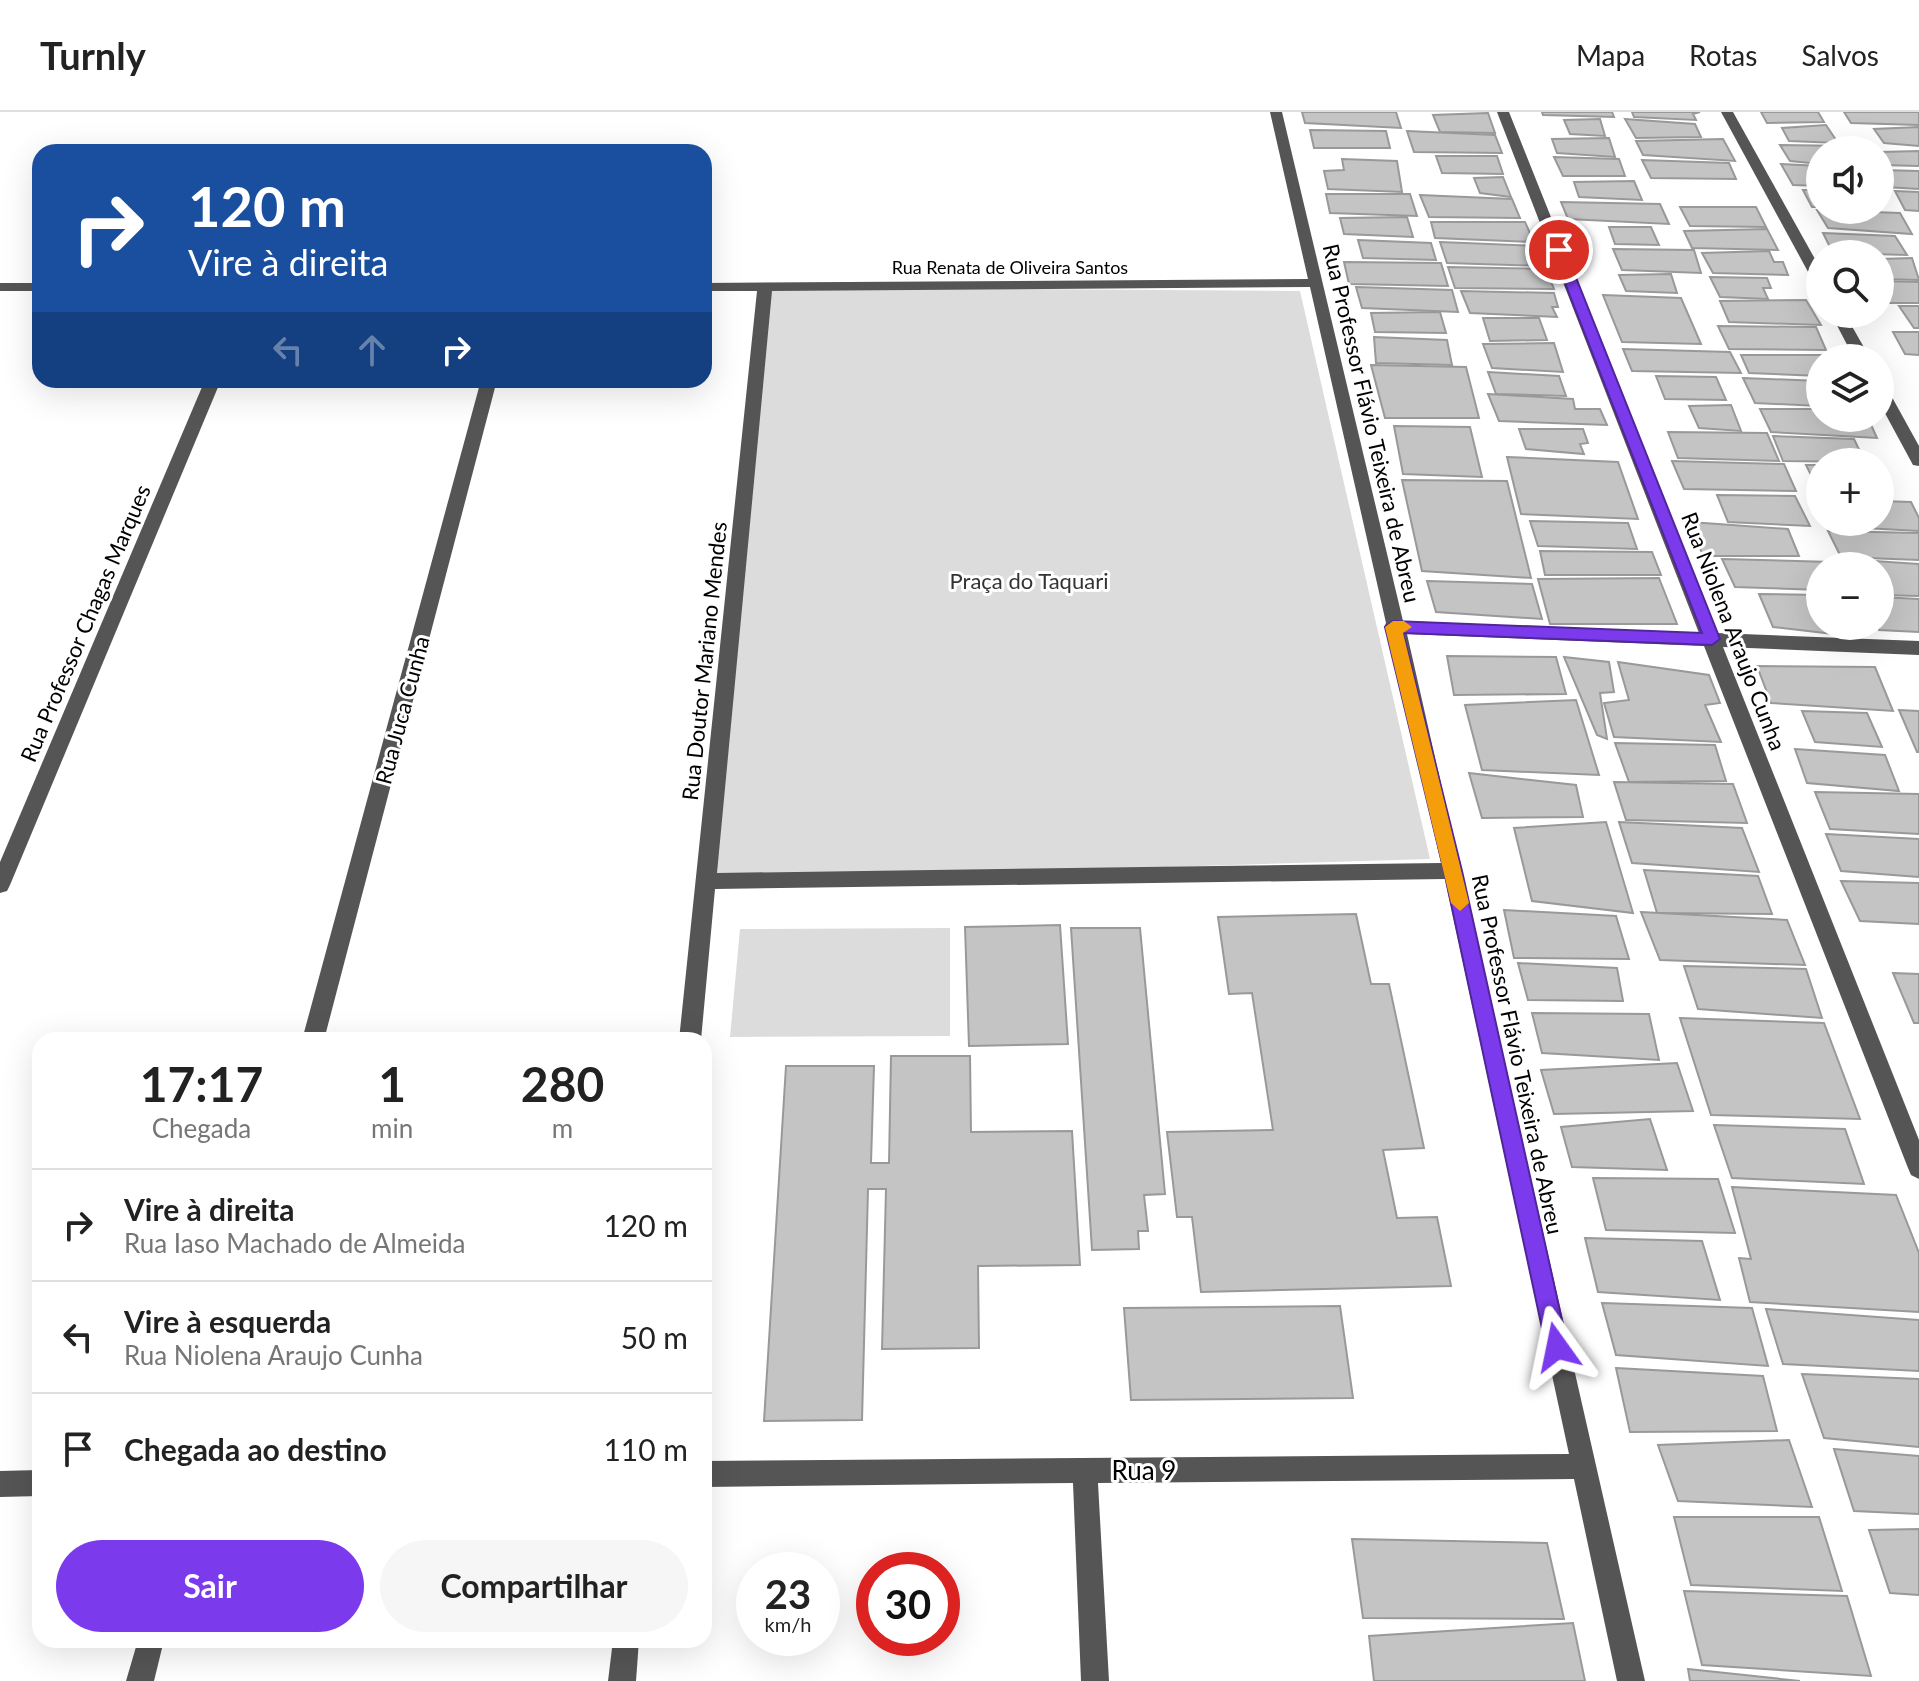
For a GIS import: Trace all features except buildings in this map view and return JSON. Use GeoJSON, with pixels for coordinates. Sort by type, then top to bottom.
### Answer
{"type":"FeatureCollection","features":[{"type":"Feature","properties":{"kind":"street","name":"Rua Professor Flávio Teixeira de Abreu"},"geometry":{"type":"LineString","coordinates":[[1276,112],[1393,627],[1453,871],[1631,1681]]}},
{"type":"Feature","properties":{"kind":"street","name":"Rua Niolena Araujo Cunha"},"geometry":{"type":"LineString","coordinates":[[1503,112],[1919,1168]]}},
{"type":"Feature","properties":{"kind":"street"},"geometry":{"type":"LineString","coordinates":[[1727,112],[1806,256]]}},
{"type":"Feature","properties":{"kind":"street","name":"Rua Renata de Oliveira Santos"},"geometry":{"type":"LineString","coordinates":[[712,287],[1316,283]]}},
{"type":"Feature","properties":{"kind":"street"},"geometry":{"type":"LineString","coordinates":[[1,289],[32,287]]}},
{"type":"Feature","properties":{"kind":"street","name":"Rua Doutor Mariano Mendes"},"geometry":{"type":"LineString","coordinates":[[691,1032],[765,287]]}},
{"type":"Feature","properties":{"kind":"street","name":"Rua Professor Chagas Marques"},"geometry":{"type":"LineString","coordinates":[[0,885],[210,388]]}},
{"type":"Feature","properties":{"kind":"street","name":"Rua Juca Cunha"},"geometry":{"type":"LineString","coordinates":[[315,1032],[487,388]]}},
{"type":"Feature","properties":{"kind":"street"},"geometry":{"type":"LineString","coordinates":[[1894,415],[1919,461]]}},
{"type":"Feature","properties":{"kind":"street"},"geometry":{"type":"LineString","coordinates":[[1393,627],[1919,648]]}},
{"type":"Feature","properties":{"kind":"street"},"geometry":{"type":"LineString","coordinates":[[706,881],[1453,871]]}},
{"type":"Feature","properties":{"kind":"street","name":"Rua 9"},"geometry":{"type":"LineString","coordinates":[[712,1474],[1583,1466]]}},
{"type":"Feature","properties":{"kind":"street"},"geometry":{"type":"LineString","coordinates":[[1085,1470],[1095,1681]]}},
{"type":"Feature","properties":{"kind":"street"},"geometry":{"type":"LineString","coordinates":[[0,1484],[32,1483]]}},
{"type":"Feature","properties":{"kind":"street"},"geometry":{"type":"LineString","coordinates":[[140,1681],[149,1648]]}},
{"type":"Feature","properties":{"kind":"street"},"geometry":{"type":"LineString","coordinates":[[622,1681],[625,1648]]}},
{"type":"Feature","properties":{"kind":"green space","name":"Praça do Taquari"},"geometry":{"type":"Polygon","coordinates":[[[765,287],[1300,291],[1430,859],[706,881],[765,287]]]}},
{"type":"Feature","properties":{"kind":"green space"},"geometry":{"type":"Polygon","coordinates":[[[950,928],[950,1036],[730,1037],[740,929],[950,928]]]}},
{"type":"Feature","properties":{"kind":"slow traffic"},"geometry":{"type":"LineString","coordinates":[[1404,627],[1393,627],[1460,903]]}},
{"type":"Feature","properties":{"kind":"route"},"geometry":{"type":"LineString","coordinates":[[1557,1347],[1453,871],[1393,627],[1712,639],[1559,250]]}}]}
